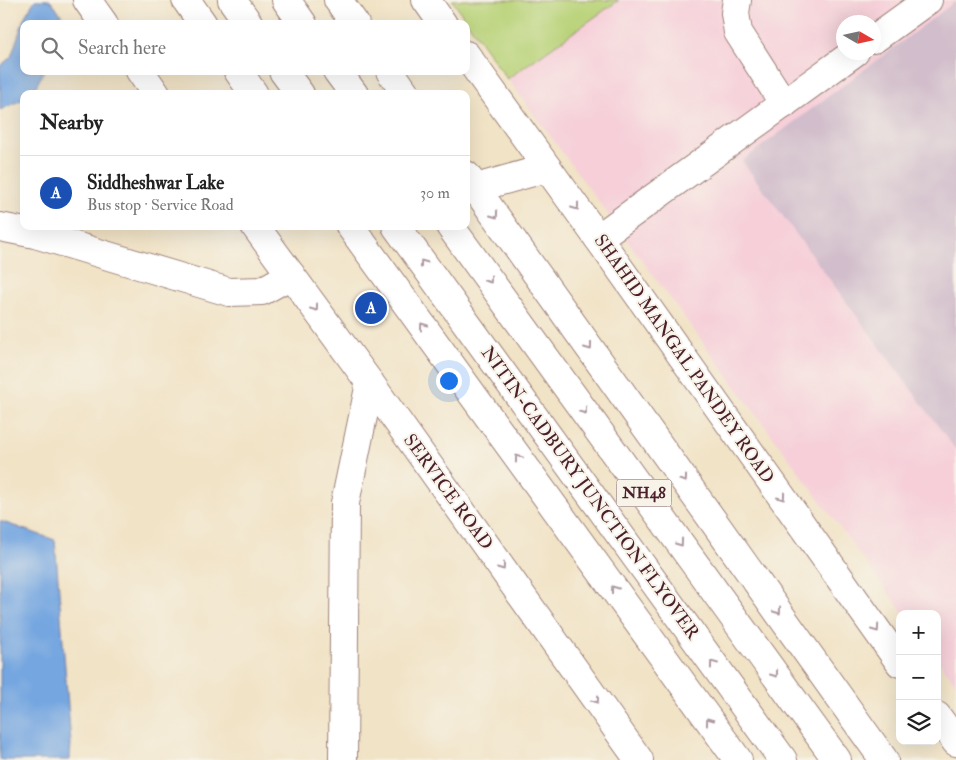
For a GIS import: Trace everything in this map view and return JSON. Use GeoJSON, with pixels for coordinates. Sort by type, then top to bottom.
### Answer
{"type":"FeatureCollection","features":[{"type":"Feature","properties":{"kind":"main road"},"geometry":{"type":"LineString","coordinates":[[87,0],[101,20]]}},
{"type":"Feature","properties":{"kind":"main road"},"geometry":{"type":"LineString","coordinates":[[186,0],[200,20]]}},
{"type":"Feature","properties":{"kind":"main road"},"geometry":{"type":"LineString","coordinates":[[232,0],[246,20]]}},
{"type":"Feature","properties":{"kind":"main road"},"geometry":{"type":"LineString","coordinates":[[286,0],[300,20]]}},
{"type":"Feature","properties":{"kind":"main road"},"geometry":{"type":"LineString","coordinates":[[338,0],[352,20]]}},
{"type":"Feature","properties":{"kind":"main road"},"geometry":{"type":"LineString","coordinates":[[426,0],[440,20]]}},
{"type":"Feature","properties":{"kind":"main road"},"geometry":{"type":"LineString","coordinates":[[737,0],[738,32],[784,104]]}},
{"type":"Feature","properties":{"kind":"main road"},"geometry":{"type":"LineString","coordinates":[[881,34],[928,0]]}},
{"type":"Feature","properties":{"kind":"main road"},"geometry":{"type":"LineString","coordinates":[[598,238],[844,60]]}},
{"type":"Feature","properties":{"kind":"main road","name":"SHAHID MANGAL PANDEY ROAD"},"geometry":{"type":"LineString","coordinates":[[470,62],[896,657]]}},
{"type":"Feature","properties":{"kind":"main road"},"geometry":{"type":"LineString","coordinates":[[143,75],[153,90]]}},
{"type":"Feature","properties":{"kind":"main road"},"geometry":{"type":"LineString","coordinates":[[241,75],[251,90]]}},
{"type":"Feature","properties":{"kind":"main road"},"geometry":{"type":"LineString","coordinates":[[286,75],[297,90]]}},
{"type":"Feature","properties":{"kind":"main road"},"geometry":{"type":"LineString","coordinates":[[340,75],[351,90]]}},
{"type":"Feature","properties":{"kind":"main road"},"geometry":{"type":"LineString","coordinates":[[393,75],[403,90]]}},
{"type":"Feature","properties":{"kind":"main road"},"geometry":{"type":"LineString","coordinates":[[547,168],[471,182],[884,760]]}},
{"type":"Feature","properties":{"kind":"main road"},"geometry":{"type":"LineString","coordinates":[[0,227],[35,234],[229,292],[262,292],[290,275]]}},
{"type":"Feature","properties":{"kind":"main road","name":"SERVICE ROAD"},"geometry":{"type":"LineString","coordinates":[[257,230],[370,384],[639,760]]}},
{"type":"Feature","properties":{"kind":"main road"},"geometry":{"type":"LineString","coordinates":[[353,230],[738,760]]}},
{"type":"Feature","properties":{"kind":"main road","name":"NITIN-CADBURY JUNCTION FLYOVER"},"geometry":{"type":"LineString","coordinates":[[399,230],[783,760]]}},
{"type":"Feature","properties":{"kind":"main road","name":"NH48"},"geometry":{"type":"LineString","coordinates":[[453,230],[837,760]]}},
{"type":"Feature","properties":{"kind":"main road"},"geometry":{"type":"LineString","coordinates":[[343,760],[346,503],[370,384]]}},
{"type":"Feature","properties":{"kind":"main road"},"geometry":{"type":"LineString","coordinates":[[941,721],[956,742]]}},
{"type":"Feature","properties":{"kind":"shaded area"},"geometry":{"type":"Polygon","coordinates":[[[619,0],[956,0],[956,684],[941,664],[941,610],[901,610],[508,79],[619,0]]]}},
{"type":"Feature","properties":{"kind":"shaded area"},"geometry":{"type":"Polygon","coordinates":[[[956,1],[956,450],[742,161],[877,60],[881,60],[881,57],[956,1]]]}},
{"type":"Feature","properties":{"kind":"green space"},"geometry":{"type":"Polygon","coordinates":[[[452,0],[619,0],[507,79],[470,26],[470,20],[466,20],[452,0]]]}},
{"type":"Feature","properties":{"kind":"water"},"geometry":{"type":"Polygon","coordinates":[[[35,0],[50,0],[65,20],[24,20],[35,0]]]}},
{"type":"Feature","properties":{"kind":"water"},"geometry":{"type":"Polygon","coordinates":[[[20,31],[20,75],[42,75],[34,90],[20,90],[20,101],[0,110],[0,66],[11,57],[20,31]]]}},
{"type":"Feature","properties":{"kind":"water"},"geometry":{"type":"Polygon","coordinates":[[[0,521],[55,540],[71,743],[70,760],[0,760],[0,521]]]}},
{"type":"Feature","properties":{"kind":"place","name":"Siddheshwar Lake"},"geometry":{"type":"Point","coordinates":[371,308]}}]}
